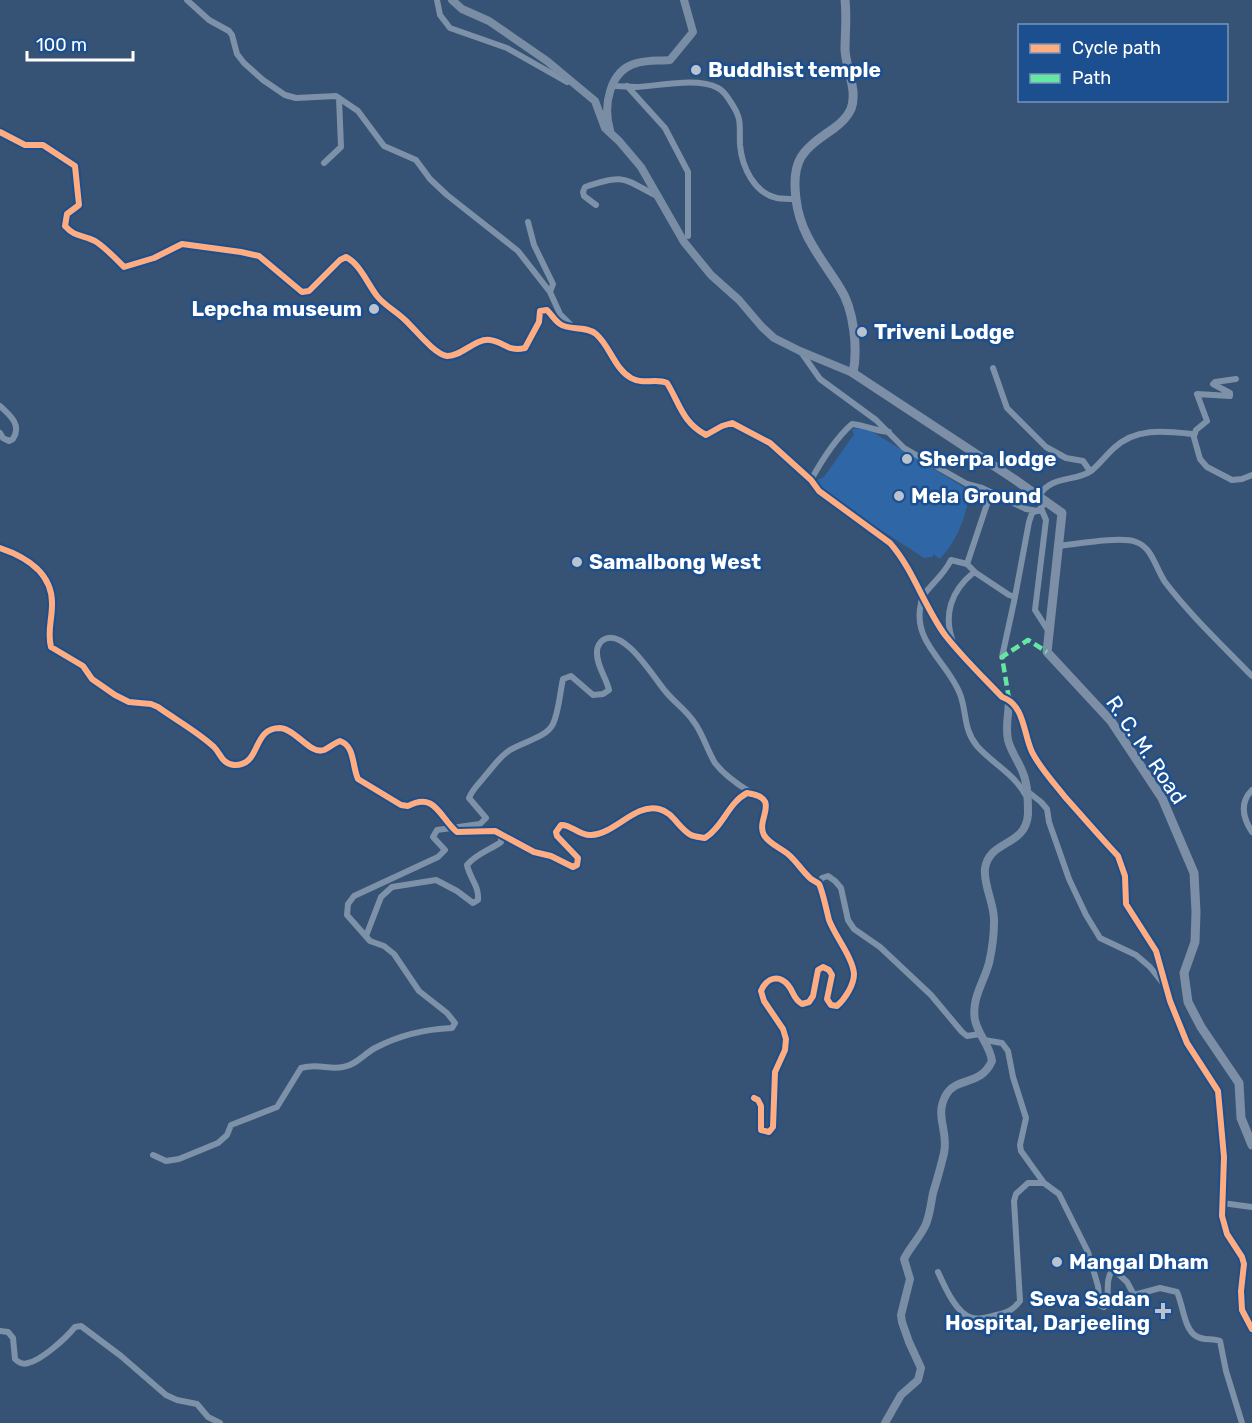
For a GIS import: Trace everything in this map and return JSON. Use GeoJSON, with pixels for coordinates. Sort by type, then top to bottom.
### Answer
{"type":"FeatureCollection","features":[{"type":"Feature","properties":{"kind":"main road"},"geometry":{"type":"LineString","coordinates":[[845,0],[847,15],[845,51],[852,92],[851,109],[846,118],[809,145],[802,153],[795,179],[799,217],[809,241],[842,290],[846,301],[856,350],[853,373]]}},
{"type":"Feature","properties":{"kind":"main road","name":"R. C. M. Road"},"geometry":{"type":"LineString","coordinates":[[853,373],[1041,504],[1062,513],[1047,652],[1111,721],[1162,798],[1194,873],[1195,942],[1184,973],[1188,1002],[1201,1027],[1239,1083],[1241,1118],[1252,1145]]}},
{"type":"Feature","properties":{"kind":"street"},"geometry":{"type":"LineString","coordinates":[[187,0],[209,20],[229,31],[237,54],[263,80],[285,95],[296,98],[327,96],[339,98],[358,111],[384,146],[416,160],[430,180],[512,246],[550,292],[560,314],[573,327]]}},
{"type":"Feature","properties":{"kind":"street"},"geometry":{"type":"LineString","coordinates":[[437,0],[440,15],[450,28],[507,48],[581,89]]}},
{"type":"Feature","properties":{"kind":"street"},"geometry":{"type":"LineString","coordinates":[[452,0],[462,9],[489,21],[513,37],[595,101],[604,128],[619,141],[641,167],[684,242],[711,275],[739,300],[774,338],[853,373]]}},
{"type":"Feature","properties":{"kind":"street"},"geometry":{"type":"LineString","coordinates":[[613,136],[606,113],[607,99],[618,74],[635,63],[670,60],[693,32],[684,0]]}},
{"type":"Feature","properties":{"kind":"street"},"geometry":{"type":"LineString","coordinates":[[613,86],[705,83],[717,87],[724,92],[740,117],[741,156],[751,178],[762,191],[769,195],[796,199]]}},
{"type":"Feature","properties":{"kind":"street"},"geometry":{"type":"LineString","coordinates":[[627,86],[665,128],[688,172],[688,236]]}},
{"type":"Feature","properties":{"kind":"street"},"geometry":{"type":"LineString","coordinates":[[324,163],[341,147],[339,98]]}},
{"type":"Feature","properties":{"kind":"street"},"geometry":{"type":"LineString","coordinates":[[0,132],[25,145],[43,145],[75,166],[79,205],[67,214],[65,226],[73,235],[93,240],[124,267],[154,258],[182,244],[204,249],[241,252],[260,256],[302,292],[309,291],[339,260],[346,257],[354,261],[379,298],[390,309],[403,318],[430,345],[449,356],[490,340],[514,350],[525,348],[538,322],[540,311],[547,310],[560,324],[593,332],[603,341],[621,369],[632,379],[647,383],[662,381],[667,383],[680,410],[694,429],[706,435],[732,423],[770,442],[811,480],[819,491],[890,543],[900,554],[922,597],[945,634],[1002,697],[1009,699],[1017,708],[1033,754],[1054,783],[1118,856],[1125,876],[1126,904],[1156,951],[1164,985],[1187,1043],[1218,1091],[1224,1157],[1222,1216],[1224,1225],[1244,1264],[1240,1291],[1242,1310],[1252,1329]]}},
{"type":"Feature","properties":{"kind":"street"},"geometry":{"type":"LineString","coordinates":[[596,205],[584,196],[585,188],[615,178],[633,183],[659,198]]}},
{"type":"Feature","properties":{"kind":"street"},"geometry":{"type":"LineString","coordinates":[[528,222],[534,245],[553,284],[550,292]]}},
{"type":"Feature","properties":{"kind":"street"},"geometry":{"type":"LineString","coordinates":[[800,351],[820,379],[876,420],[904,448],[967,484],[991,492],[1026,509],[1041,504]]}},
{"type":"Feature","properties":{"kind":"street"},"geometry":{"type":"LineString","coordinates":[[993,369],[1007,408],[1046,447],[1066,458],[1083,461],[1090,471]]}},
{"type":"Feature","properties":{"kind":"street"},"geometry":{"type":"LineString","coordinates":[[1236,379],[1213,384],[1230,393],[1230,396],[1197,394],[1206,421],[1194,435],[1196,448],[1200,459],[1207,467],[1232,480],[1252,475]]}},
{"type":"Feature","properties":{"kind":"street"},"geometry":{"type":"LineString","coordinates":[[0,406],[16,423],[17,433],[14,440],[9,441],[0,433]]}},
{"type":"Feature","properties":{"kind":"street"},"geometry":{"type":"LineString","coordinates":[[811,480],[833,445],[852,424],[862,425],[877,432],[889,432]]}},
{"type":"Feature","properties":{"kind":"street"},"geometry":{"type":"LineString","coordinates":[[1049,632],[1035,610],[1046,520],[1041,504],[1045,487],[1090,471],[1116,446],[1143,432],[1174,432],[1194,435]]}},
{"type":"Feature","properties":{"kind":"street"},"geometry":{"type":"LineString","coordinates":[[968,564],[991,492]]}},
{"type":"Feature","properties":{"kind":"street"},"geometry":{"type":"LineString","coordinates":[[1002,657],[1029,522],[1032,513],[1041,504]]}},
{"type":"Feature","properties":{"kind":"street"},"geometry":{"type":"LineString","coordinates":[[1059,546],[1136,541],[1147,548],[1165,581],[1198,623],[1252,676]]}},
{"type":"Feature","properties":{"kind":"street"},"geometry":{"type":"LineString","coordinates":[[0,548],[12,552],[34,566],[49,583],[52,607],[48,636],[51,646],[83,666],[92,679],[115,695],[129,702],[158,706],[216,748],[223,760],[230,765],[238,765],[249,759],[266,730],[292,731],[318,750],[323,750],[340,741],[346,743],[350,748],[358,779],[402,805],[408,806],[418,801],[425,801],[438,809],[453,828],[462,833],[495,831],[534,852],[551,855],[573,867],[577,865],[578,858],[557,836],[556,832],[561,825],[590,835],[613,827],[642,810],[660,809],[667,812],[691,835],[705,838],[712,834],[740,797],[747,793],[760,796],[767,807],[762,825],[763,833],[819,884],[828,918],[853,968],[854,977],[843,1001],[837,1006],[831,1005],[827,999],[832,975],[830,970],[824,966],[818,970],[813,996],[809,1002],[802,1004],[795,1000],[788,985],[781,979],[771,979],[765,982],[761,991],[764,1001],[783,1029],[786,1039],[785,1050],[775,1072],[773,1127],[769,1132],[761,1130],[761,1106],[754,1098]]}},
{"type":"Feature","properties":{"kind":"street"},"geometry":{"type":"LineString","coordinates":[[1015,597],[999,590],[968,564],[951,560],[944,574],[922,597],[919,617],[925,641],[960,694],[972,740],[1027,794],[1041,802],[1047,809],[1049,822],[1069,879],[1100,938],[1136,956],[1156,973],[1164,985]]}},
{"type":"Feature","properties":{"kind":"street"},"geometry":{"type":"LineString","coordinates":[[954,646],[948,627],[949,610],[964,580],[976,573]]}},
{"type":"Feature","properties":{"kind":"street"},"geometry":{"type":"LineString","coordinates":[[153,1155],[166,1161],[179,1159],[218,1143],[226,1135],[231,1125],[277,1107],[301,1068],[313,1064],[341,1068],[355,1063],[374,1048],[394,1039],[438,1029],[452,1029],[455,1023],[447,1013],[419,991],[394,954],[384,946],[370,941],[347,915],[348,904],[354,896],[438,857],[446,850],[433,837],[437,830],[480,824],[486,818],[469,798],[473,789],[486,776],[494,763],[509,751],[546,734],[553,723],[563,679],[571,676],[593,695],[603,694],[609,690],[597,661],[596,649],[602,640],[610,638],[624,643],[644,662],[667,694],[695,723],[715,762],[726,776],[753,794]]}},
{"type":"Feature","properties":{"kind":"street"},"geometry":{"type":"LineString","coordinates":[[885,1423],[901,1395],[918,1380],[921,1368],[902,1322],[910,1279],[904,1259],[926,1226],[945,1152],[947,1138],[940,1117],[941,1107],[945,1095],[952,1087],[983,1076],[992,1062],[991,1053],[975,1020],[974,1008],[977,990],[988,965],[995,920],[986,868],[992,855],[1000,846],[1023,833],[1026,827],[1027,794],[1023,773],[1008,742],[1006,729],[1009,699]]}},
{"type":"Feature","properties":{"kind":"street"},"geometry":{"type":"LineString","coordinates":[[1252,790],[1244,801],[1243,810],[1252,832]]}},
{"type":"Feature","properties":{"kind":"street"},"geometry":{"type":"LineString","coordinates":[[366,936],[381,897],[392,887],[436,880],[473,903],[478,900],[479,890],[467,865],[474,857],[501,842],[501,834]]}},
{"type":"Feature","properties":{"kind":"street"},"geometry":{"type":"LineString","coordinates":[[819,884],[822,878],[828,876],[835,881],[841,888],[848,920],[854,928],[880,947],[932,995],[962,1032],[968,1036],[996,1041],[1006,1047],[1012,1077],[1026,1118],[1020,1144],[1021,1151],[1044,1183],[1059,1194],[1085,1246],[1098,1286],[1100,1305],[1104,1307],[1107,1305],[1108,1279],[1113,1269],[1122,1277],[1134,1295],[1160,1288],[1177,1292],[1190,1331],[1200,1338],[1220,1341],[1226,1371],[1242,1423]]}},
{"type":"Feature","properties":{"kind":"street"},"geometry":{"type":"LineString","coordinates":[[939,1272],[948,1294],[966,1316],[980,1318],[1009,1312],[1015,1308],[1020,1301],[1014,1201],[1016,1194],[1028,1184],[1044,1183]]}},
{"type":"Feature","properties":{"kind":"street"},"geometry":{"type":"LineString","coordinates":[[1222,1203],[1252,1207]]}},
{"type":"Feature","properties":{"kind":"street"},"geometry":{"type":"LineString","coordinates":[[0,1331],[8,1332],[13,1338],[15,1359],[20,1363],[29,1363],[55,1348],[75,1327],[81,1326],[121,1356],[166,1395],[197,1404],[208,1417],[220,1423]]}},
{"type":"Feature","properties":{"kind":"shaded area","name":"Mela Ground"},"geometry":{"type":"Polygon","coordinates":[[[866,428],[970,491],[960,527],[952,544],[940,559],[933,554],[933,557],[924,558],[819,490],[815,481],[824,477],[854,435],[852,429],[866,428]]]}},
{"type":"Feature","properties":{"kind":"marked path"},"geometry":{"type":"LineString","coordinates":[[1009,699],[1002,657],[1028,640],[1047,652]]}},
{"type":"Feature","properties":{"kind":"cycle path"},"geometry":{"type":"LineString","coordinates":[[0,132],[25,145],[43,145],[75,166],[79,205],[67,214],[65,226],[72,232],[99,244],[124,267],[154,258],[182,244],[241,252],[259,256],[302,292],[309,291],[340,260],[346,257],[359,269],[380,300],[402,317],[431,346],[447,356],[458,354],[484,340],[495,341],[514,349],[525,348],[539,322],[540,311],[547,310],[556,321],[564,326],[592,331],[596,334],[620,369],[631,378],[667,383],[682,412],[698,430],[706,435],[732,423],[770,443],[811,480],[819,491],[890,543],[905,564],[945,635],[1002,697],[1015,706],[1022,720],[1029,745],[1039,764],[1118,856],[1125,876],[1126,904],[1156,951],[1170,1001],[1187,1043],[1218,1091],[1224,1157],[1222,1216],[1227,1234],[1244,1264],[1241,1291],[1242,1310],[1252,1329]]}},
{"type":"Feature","properties":{"kind":"cycle path"},"geometry":{"type":"LineString","coordinates":[[0,548],[29,562],[48,584],[52,605],[51,647],[83,666],[92,679],[115,695],[129,702],[158,707],[208,742],[224,761],[230,764],[243,764],[249,760],[265,734],[280,728],[286,729],[308,746],[319,751],[340,741],[351,752],[358,779],[401,805],[408,806],[417,802],[431,804],[457,832],[495,831],[534,852],[551,856],[573,867],[577,865],[578,858],[557,836],[556,832],[561,825],[591,835],[608,830],[633,814],[650,808],[668,813],[691,835],[705,838],[716,828],[740,797],[747,793],[764,799],[766,804],[762,829],[764,835],[819,884],[829,920],[851,961],[854,974],[849,992],[837,1006],[831,1005],[827,999],[832,975],[823,967],[818,970],[813,996],[809,1002],[802,1004],[795,998],[784,981],[776,978],[766,983],[761,991],[764,1001],[783,1029],[786,1039],[785,1050],[775,1072],[773,1127],[769,1132],[761,1130],[761,1106],[754,1098]]}},
{"type":"Feature","properties":{"kind":"place","name":"Buddhist temple"},"geometry":{"type":"Point","coordinates":[696,70]}},
{"type":"Feature","properties":{"kind":"place","name":"Lepcha museum"},"geometry":{"type":"Point","coordinates":[374,309]}},
{"type":"Feature","properties":{"kind":"place","name":"Triveni Lodge"},"geometry":{"type":"Point","coordinates":[862,332]}},
{"type":"Feature","properties":{"kind":"place","name":"Sherpa lodge"},"geometry":{"type":"Point","coordinates":[907,459]}},
{"type":"Feature","properties":{"kind":"place","name":"Mela Ground"},"geometry":{"type":"Point","coordinates":[899,496]}},
{"type":"Feature","properties":{"kind":"place","name":"Samalbong West"},"geometry":{"type":"Point","coordinates":[577,562]}},
{"type":"Feature","properties":{"kind":"place","name":"Mangal Dham"},"geometry":{"type":"Point","coordinates":[1057,1262]}},
{"type":"Feature","properties":{"kind":"place","name":"Seva Sadan Hospital, Darjeeling"},"geometry":{"type":"Point","coordinates":[1163,1311]}}]}
